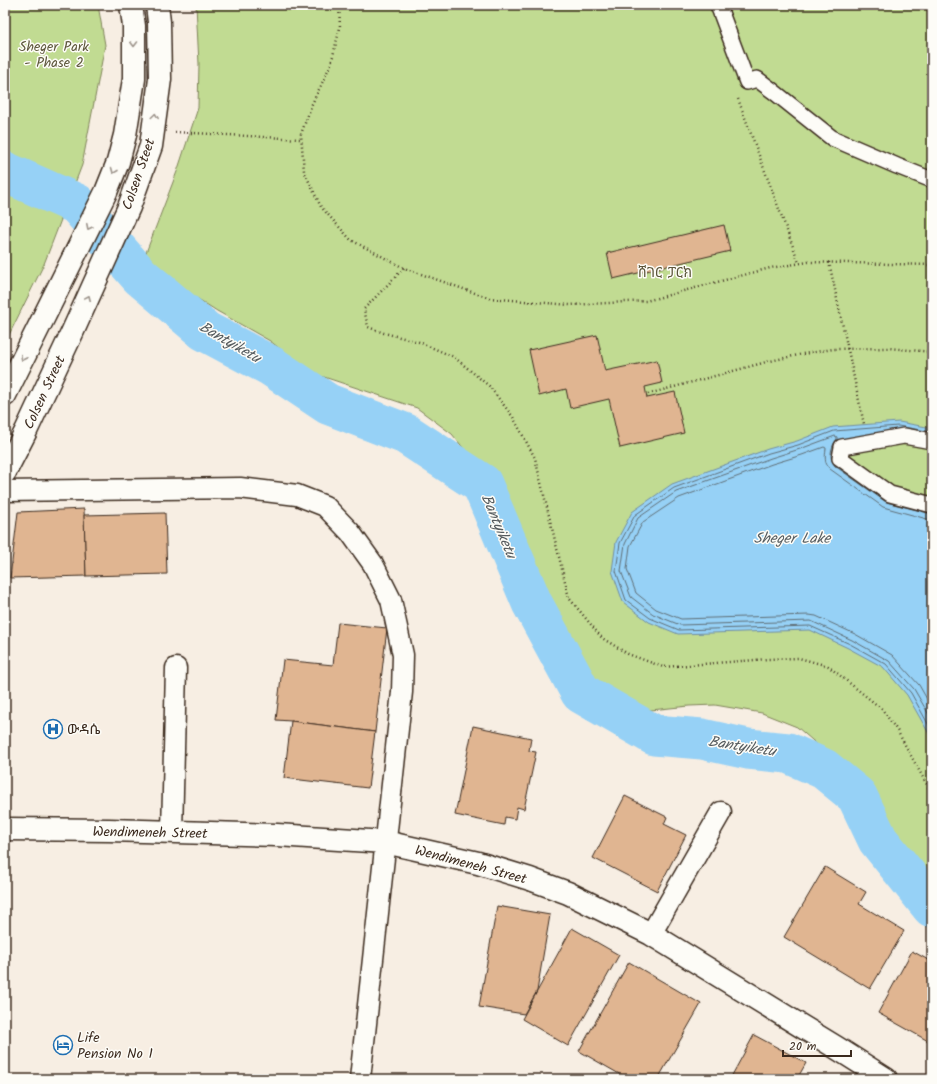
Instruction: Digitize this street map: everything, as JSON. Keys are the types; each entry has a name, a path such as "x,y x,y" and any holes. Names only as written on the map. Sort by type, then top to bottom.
{"street":[{"path":"5,395 106,192 118,162 125,135 134,79 134,26 131,5"},
{"name":"Colsen Steet","path":"72,334 129,207 151,146 160,79 159,22 157,5"},
{"path":"718,5 747,82 757,79 832,138 932,180"},
{"name":"Colsen Street","path":"5,472 72,334"},
{"path":"932,441 904,436 842,447 840,458 890,494 932,505"},
{"path":"5,491 240,488 297,495 325,506 350,532 373,564 391,600 403,655 402,692 360,1079"},
{"path":"172,832 176,668"},
{"path":"651,934 721,812"},
{"name":"Wendimeneh Street","path":"5,829 277,835 385,842 478,863 530,879 568,894 651,934 886,1079"}],"path":[{"path":"339,5 340,27 331,64 312,104 301,134 304,172 321,207 351,240 404,268 489,298 570,305 646,301 770,268 808,262 932,265"},
{"path":"736,94 799,263"},
{"path":"153,130 301,139"},
{"path":"830,262 864,424"},
{"path":"404,268 364,309 368,327 384,333 420,342 454,357 489,386 513,416 536,458 569,598 602,638 628,654 663,667 799,658 828,666 882,709 898,732 932,794"},
{"path":"648,394 770,361 833,349 888,348 932,352"}],"green space":[{"name":"Sheger Park - Phase 2","path":"5,5 98,5 105,45 82,165 44,264 5,343"},
{"name":"ሸገር ፓርክ","path":"196,5 932,5 932,879 928,876 850,773 797,727 762,713 715,705 651,710 618,701 584,680 553,644 515,528 473,460 452,434 417,408 312,373 270,341 217,311 142,263 178,169 198,108 199,64"}],"water":[{"name":"Sheger Lake","path":"899,422 932,428 932,441 842,447 840,458 890,494 932,505 932,739 907,695 883,667 810,630 678,634 649,622 623,602 612,571 616,542 632,512 672,484 833,427"}],"building":[{"path":"724,225 730,251 613,279 607,253"},
{"path":"597,335 605,371 657,360 662,383 645,387 647,398 675,392 684,433 620,448 609,399 570,408 566,389 539,396 529,350"},
{"path":"84,509 86,576 10,578 18,512"},
{"path":"165,513 167,574 86,576 84,515"},
{"path":"338,623 387,628 375,732 276,720 283,660 333,665"},
{"path":"291,721 375,732 368,788 284,778"},
{"path":"473,726 531,738 529,751 536,752 524,809 517,807 515,819 505,817 504,825 455,815"},
{"path":"625,796 667,817 664,824 686,835 657,891 593,858"},
{"path":"825,867 866,892 859,904 904,931 870,989 784,937"},
{"path":"497,906 550,915 537,991 524,1014 479,1007"},
{"path":"572,928 619,955 568,1046 522,1019"},
{"path":"912,951 932,962 932,1038 930,1042 878,1013"},
{"path":"629,962 701,1004 658,1079 628,1079 579,1051"},
{"path":"754,1035 806,1063 797,1079 730,1079"}],"waterway":[{"name":"Bantyiketu","path":"5,172 77,204 140,276 205,331 271,366 328,404 406,434 482,484 532,603 581,693 654,735 702,739 748,749 788,753 824,769 857,796 878,840 932,907"}],"place":[{"name":"ውዳሴ","path":"53,729"},
{"name":"Life Pension No 1","path":"63,1045"}]}
